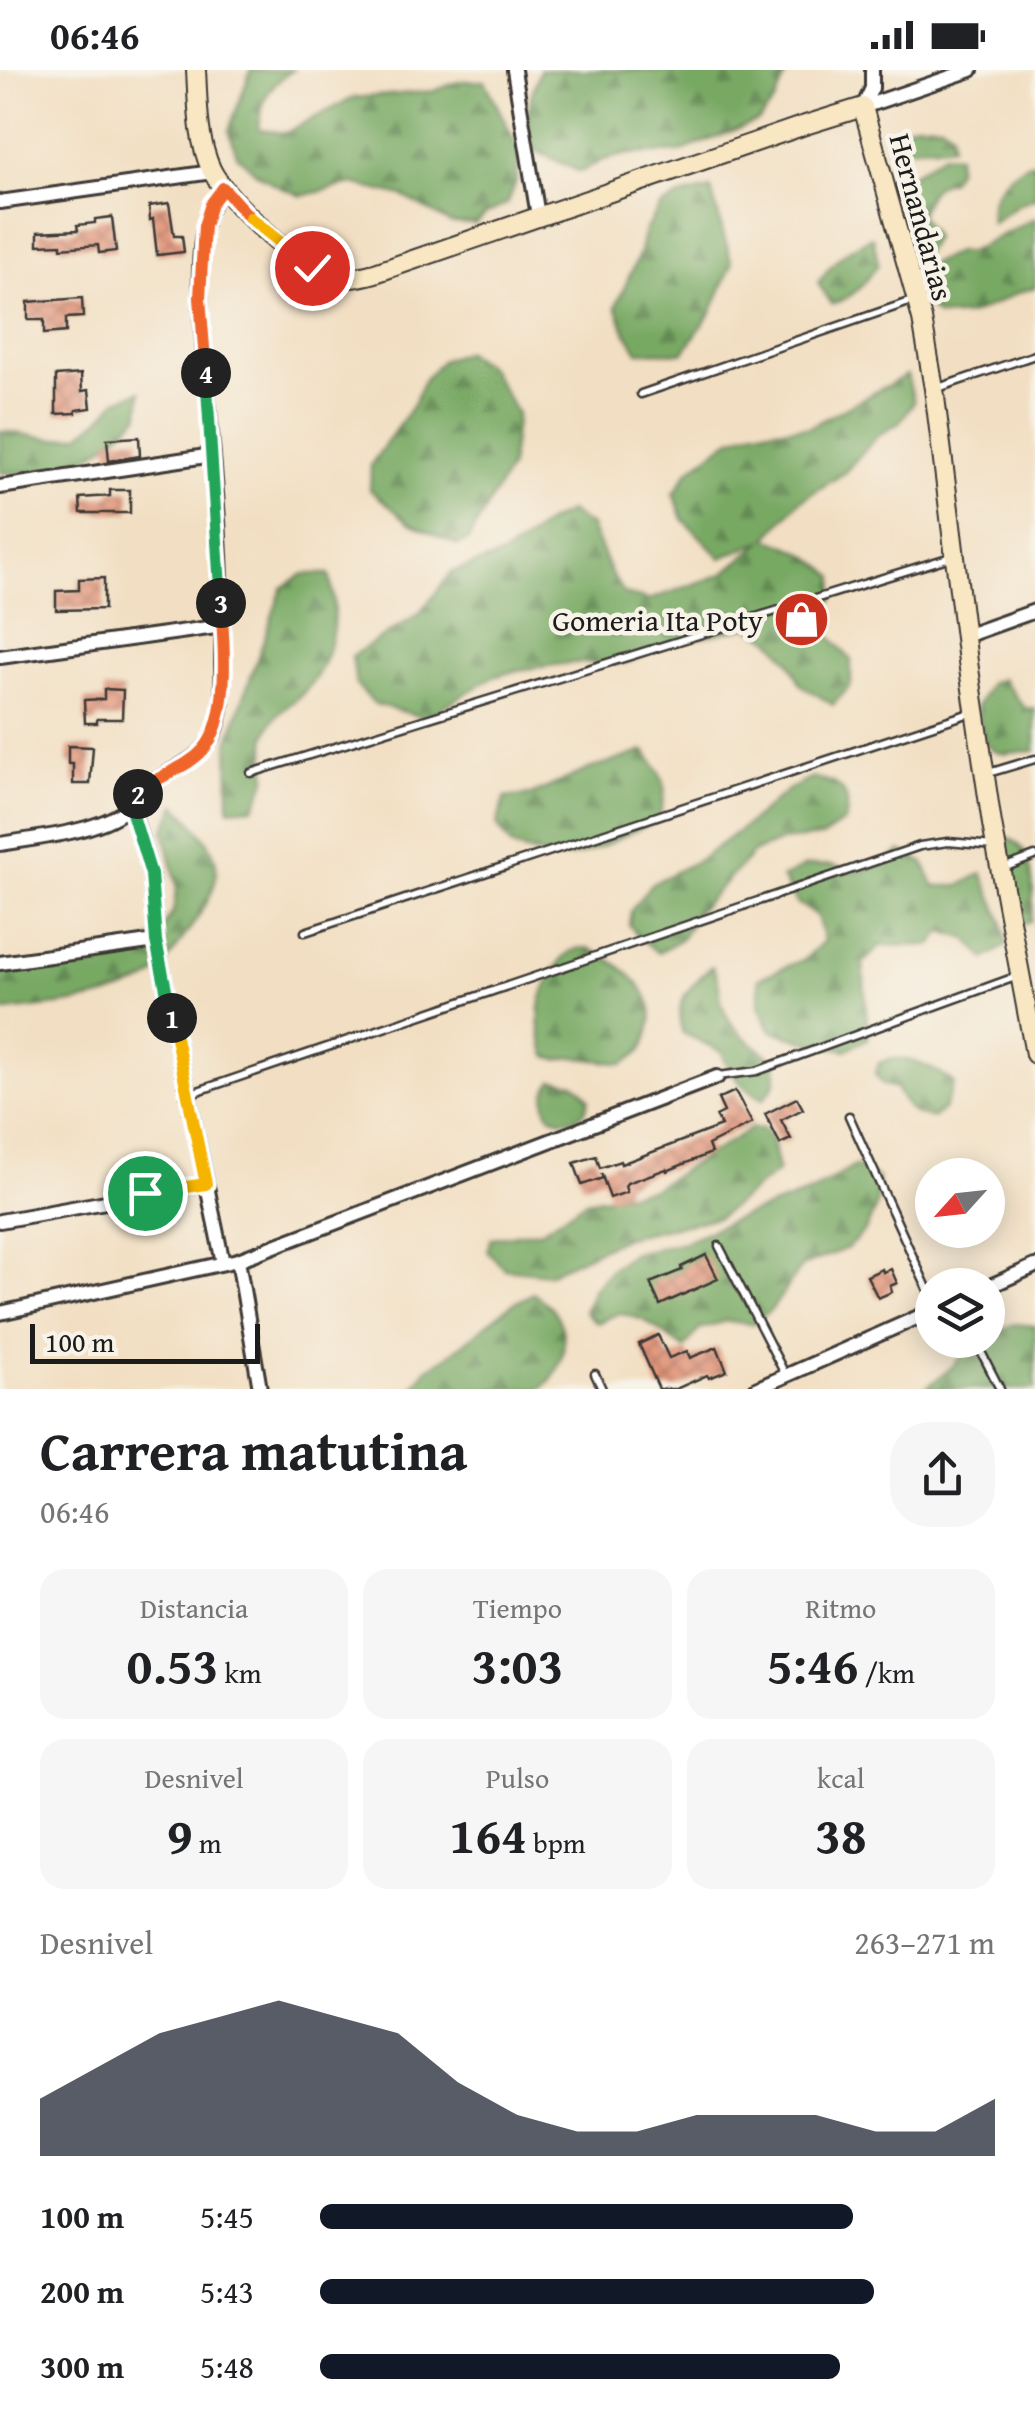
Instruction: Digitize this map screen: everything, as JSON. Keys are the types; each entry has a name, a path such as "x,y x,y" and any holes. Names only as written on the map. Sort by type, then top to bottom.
{"street":[{"name":"Hernandarias","path":"196,70 204,150 223,188 248,216 312,268 343,279 375,273 863,107 917,300 934,389 974,712 1000,868 1024,966 1035,1054"},
{"path":"514,70 538,216"},
{"path":"863,107 872,88 872,70"},
{"path":"863,107 971,70"},
{"path":"0,202 212,172"},
{"path":"0,844 85,828 130,806 140,790 203,750 222,712 223,626 200,298 204,226 211,204 223,188"},
{"path":"0,487 213,455"},
{"path":"965,636 1035,611"},
{"path":"0,657 223,626"},
{"path":"130,806 151,874 156,941 223,1263"},
{"path":"0,963 156,941"},
{"path":"0,1313 238,1260 717,1076"},
{"path":"0,1221 206,1184"},
{"path":"238,1260 260,1389"},
{"path":"1005,1279 1035,1266"},
{"path":"756,1389 915,1319"}],"lane":[{"path":"641,394 917,300"},
{"path":"934,389 1035,355"},
{"path":"251,773 955,556"},
{"path":"305,932 974,712"},
{"path":"984,775 1035,759"},
{"path":"188,1095 920,846 948,842 996,846"},
{"path":"1000,868 1035,856"},
{"path":"717,1076 757,1071 1024,966"},
{"path":"849,1116 918,1268"},
{"path":"720,1246 786,1376"},
{"path":"984,1358 1000,1389"},
{"path":"596,1374 602,1389"}],"green space":[{"path":"251,70 293,70 271,88 260,118 259,129 285,133 353,98 434,91 460,81 485,81 520,152 508,203 475,224 450,223 403,196 352,184 302,196 279,187 237,155 229,130"},
{"path":"540,70 786,70 775,101 759,121 679,152 628,154 603,160 580,172 532,149 528,109"},
{"path":"916,123 941,124 952,132 952,145 889,149 904,127"},
{"path":"943,154 957,155 957,168 951,180 933,188 920,215 934,237 922,259 900,182"},
{"path":"1035,163 1035,199 1017,205 992,223 994,195 1012,174"},
{"path":"711,189 732,264 712,311 683,353 638,352 616,306 639,255 645,230 661,206 684,195"},
{"path":"1035,218 1035,288 959,316 937,316 919,298 917,285 930,264 956,252 969,252"},
{"path":"873,237 878,264 853,293 832,304 818,283 842,255"},
{"path":"465,352 489,367 517,413 510,467 468,540 458,545 410,523 370,490 371,465 413,405 424,380 442,360"},
{"path":"907,375 914,402 899,423 877,436 844,473 800,501 767,538 803,553 835,577 833,600 816,620 851,660 851,685 833,705 801,685 789,661 771,640 748,627 671,643 625,663 570,663 493,677 425,718 375,704 356,685 352,656 419,614 452,572 500,556 546,523 569,512 591,526 624,594 649,600 723,574 763,541 721,558 683,519 674,494 688,471 729,440 755,430 809,427"},
{"path":"141,391 139,416 91,455 53,469 0,473 0,431 56,439 80,435 117,400"},
{"path":"303,574 329,574 334,607 326,656 311,685 271,725 265,742 265,782 254,807 229,809 228,742 282,588"},
{"path":"1002,679 1025,708 1035,709 1035,751 1001,753 984,739 977,706 990,683"},
{"path":"645,751 664,784 658,821 597,849 567,857 550,857 515,847 497,824 505,798 531,795 589,769"},
{"path":"812,778 842,790 847,803 845,821 822,837 781,841 754,852 696,913 682,938 658,953 637,935 629,925 631,911 650,885 702,858 788,790"},
{"path":"176,805 213,854 215,883 209,899 165,965 148,980 113,994 0,1012 0,967 83,968 112,959 159,934 173,912 177,886 164,831"},
{"path":"1006,838 1023,850 1031,871 1031,921 1019,925 1002,852"},
{"path":"901,851 924,863 934,886 959,886 982,873 1002,920 1007,945 985,959 967,939 942,931 932,945 880,946 863,963 868,1038 846,1050 771,1031 759,1006 759,978 805,959 824,941 817,916 796,902 782,878 806,866 831,865 856,872 880,865"},
{"path":"588,948 623,969 649,1001 646,1043 623,1064 572,1057 559,1060 547,1056 545,1050 539,1013 547,985 567,955"},
{"path":"712,966 731,1022 775,1061 775,1082 763,1099 738,1080 722,1052 683,1033 681,1003"},
{"path":"892,1058 925,1066 954,1083 944,1109 932,1118 918,1114 906,1105 896,1088 883,1085 875,1074 879,1063"},
{"path":"553,1080 570,1082 582,1089 589,1099 585,1112 568,1120 550,1116 545,1097"},
{"path":"752,1128 764,1129 772,1140 778,1171 719,1217 626,1237 548,1274 505,1269 487,1251 491,1238 542,1230 586,1201 652,1189"},
{"path":"855,1166 878,1178 877,1205 866,1229 848,1248 802,1266 772,1309 752,1324 726,1321 700,1329 684,1348 644,1320 619,1313 597,1323 584,1311 594,1288 613,1267 634,1253 684,1242 811,1192"},
{"path":"533,1293 558,1318 564,1340 560,1363 549,1382 540,1389 412,1389 427,1369 511,1305"},
{"path":"1035,1326 1035,1389 925,1389 960,1358 1005,1358 1005,1327"}],"building":[{"path":"169,203 174,236 182,236 184,252 157,255 149,206"},
{"path":"112,217 116,251 99,253 98,245 38,245 38,232 78,230 77,225"},
{"path":"82,298 83,317 66,318 66,332 44,334 44,320 28,320 28,302"},
{"path":"81,374 82,391 89,390 91,408 56,414 56,376"},
{"path":"139,437 140,456 109,461 107,439"},
{"path":"110,490 130,490 130,513 81,513 80,498 110,496"},
{"path":"104,578 104,609 56,610 56,591 79,590 79,579"},
{"path":"104,689 123,690 122,719 85,723 84,700 104,699"},
{"path":"68,746 93,747 90,784 73,784"},
{"path":"735,1091 752,1123 708,1145 711,1153 627,1183 627,1192 610,1198 603,1178 582,1185 574,1163 596,1156 600,1168 620,1161 621,1164 721,1126 716,1116 724,1112 718,1099"},
{"path":"797,1098 803,1109 781,1120 791,1139 780,1144 765,1114"},
{"path":"706,1255 718,1279 660,1305 650,1283"},
{"path":"891,1269 897,1283 890,1286 892,1292 878,1298 867,1276"},
{"path":"658,1335 669,1358 687,1351 690,1358 717,1347 727,1371 676,1389 659,1389 639,1344"}],"place":[{"name":"Gomeria Ita Poty","path":"802,620"}],"route":[{"path":"145,1193 206,1184 156,941 151,874 130,806 140,790 203,750 222,712 223,626 200,298 204,226 211,204 223,188 248,216 312,268"}]}
